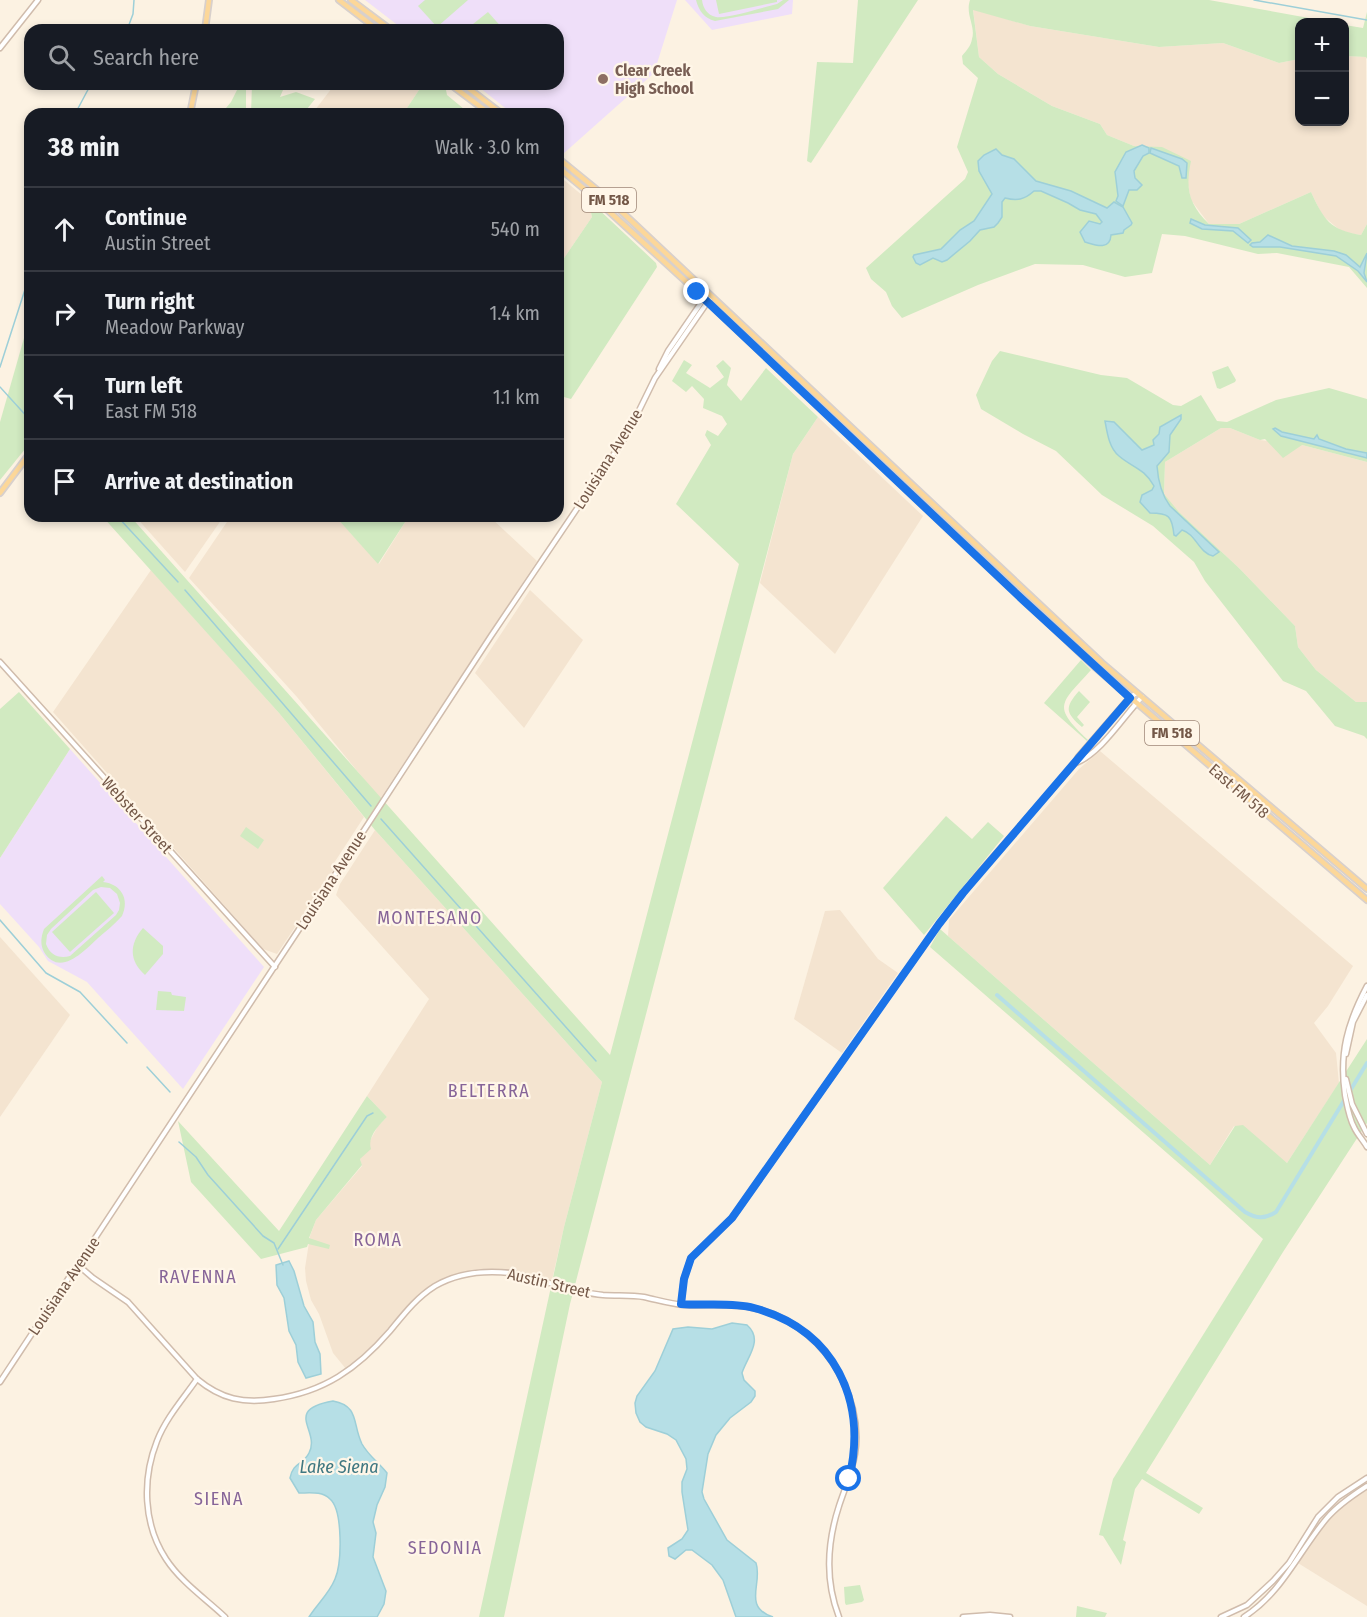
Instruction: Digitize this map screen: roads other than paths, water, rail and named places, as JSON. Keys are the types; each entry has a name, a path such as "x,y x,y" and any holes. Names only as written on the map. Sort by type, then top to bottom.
{"main road":[{"path":"206,24 209,0"},
{"path":"339,0 370,24"},
{"path":"351,0 383,24"},
{"path":"191,108 195,90"},
{"path":"458,90 482,108"},
{"path":"471,90 494,108"},
{"path":"471,100 475,93"},
{"name":"East FM 518","path":"564,163 607,198 1102,663 1367,889"},
{"name":"East FM 518","path":"564,172 602,204 1130,698 1367,900"},
{"path":"602,204 607,198"},
{"path":"651,250 657,245"},
{"path":"756,349 761,344"},
{"path":"0,493 24,461"},
{"path":"1237,789 1242,783"}],"street":[{"path":"0,48 38,0"},
{"name":"Louisiana Avenue","path":"0,1382 497,627 628,433 657,376 709,295"},
{"name":"Webster Street","path":"0,662 275,967"},
{"path":"681,1304 684,1279 695,1253 732,1218 957,901 1078,757 1137,693"},
{"path":"1075,763 1082,761 1098,747 1142,697"},
{"path":"1367,987 1346,1035 1343,1066 1347,1104 1353,1126 1367,1147"},
{"path":"1367,995 1349,1036 1346,1053 1346,1080 1351,1100 1367,1134"},
{"name":"Austin Street","path":"78,1265 93,1278 124,1298 197,1379 220,1395 244,1402 286,1398 331,1383 358,1363 390,1331 409,1306 425,1293 444,1282 468,1273 496,1271 511,1273 600,1295 642,1297 681,1304 751,1307 781,1318 813,1339 822,1348 839,1373 850,1397 854,1413 856,1439 851,1471 832,1532 829,1555 829,1578 833,1602 839,1617"},
{"path":"197,1379 174,1410 158,1439 149,1463 147,1506 153,1531 166,1559 225,1617"},
{"path":"1221,1617 1246,1605 1273,1581 1289,1563 1318,1516 1338,1497 1367,1478"},
{"path":"1244,1617 1268,1599 1279,1586 1329,1515 1367,1485"},
{"path":"963,1617 990,1615 1010,1617"}],"water":[{"path":"1142,145 1149,148 1149,153 1143,156 1134,171 1135,178 1142,185 1137,190 1129,190 1123,206 1116,201 1118,196 1115,172 1126,152"},
{"path":"1151,148 1187,163 1186,178 1182,178 1179,166 1150,153"},
{"path":"996,149 1002,155 1014,159 1036,181 1071,191 1107,208 1114,202 1123,207 1131,225 1123,233 1111,235 1105,245 1085,242 1080,232 1089,221 1100,224 1102,222 1096,214 1080,210 1041,191 1034,191 1020,199 1005,198 1002,202 1002,217 998,223 994,227 980,230 947,260 942,262 933,258 920,265 916,263 914,255 941,249 960,230 974,221 992,194 979,171 978,161"},
{"path":"1191,219 1205,225 1238,228 1251,240 1248,243 1233,231 1202,229 1190,223"},
{"path":"1268,235 1292,246 1334,251 1346,255 1360,267 1367,253 1364,273 1367,282 1358,271 1336,256 1280,247 1250,245 1260,242"},
{"path":"1181,415 1181,419 1170,435 1169,452 1157,466 1159,482 1170,506 1219,552 1213,556 1204,551 1187,532 1182,530 1176,536 1174,535 1171,520 1168,517 1150,513 1140,502 1142,495 1152,490 1154,486 1142,472 1116,453 1109,440 1105,421 1114,422 1142,450 1154,445 1153,440 1159,434 1160,427"},
{"path":"1273,429 1282,432 1314,439 1317,435 1319,439 1346,449 1367,453 1367,458 1281,436"},
{"path":"289,1261 304,1306 313,1322 315,1342 320,1354 321,1374 306,1378 298,1362 296,1345 289,1331 284,1298 277,1285 276,1265"},
{"path":"732,1323 747,1325 754,1337 753,1349 742,1373 744,1380 755,1391 755,1396 751,1402 730,1418 716,1435 708,1454 702,1492 727,1540 756,1563 756,1601 764,1613 773,1617 736,1617 723,1580 712,1565 692,1550 686,1550 675,1559 669,1556 668,1548 682,1539 688,1530 682,1492 682,1482 687,1469 686,1459 676,1440 667,1434 646,1427 640,1422 636,1413 637,1396 655,1371 673,1329 688,1327 712,1329"},
{"name":"Lake Siena","path":"333,1401 348,1407 354,1417 362,1444 387,1473 385,1487 373,1522 376,1533 373,1557 386,1591 384,1604 377,1617 309,1617 335,1579 340,1550 339,1525 334,1505 327,1496 299,1493 290,1478 293,1469 309,1453 311,1437 306,1416 309,1410"}],"waterway":[{"path":"129,24 134,0"},
{"path":"1254,0 1367,20"},
{"path":"78,108 88,90"},
{"path":"0,367 24,293"},
{"path":"0,387 24,413"},
{"path":"123,522 178,582"},
{"path":"185,590 371,806"},
{"path":"381,819 596,1061"},
{"path":"0,920 46,973 80,992 127,1043"},
{"path":"997,995 1245,1212 1257,1217 1265,1217 1276,1212 1367,1063"},
{"path":"147,1067 170,1092"},
{"path":"278,1249 367,1116 373,1113"},
{"path":"179,1142 196,1157 208,1175 263,1236 274,1243 283,1265"}],"place":[{"name":"Clear Creek High School","path":"603,79"}],"district":[{"name":"MONTESANO","path":"430,918"},
{"name":"BELTERRA","path":"489,1091"},
{"name":"ROMA","path":"378,1240"},
{"name":"RAVENNA","path":"198,1277"},
{"name":"SIENA","path":"219,1499"},
{"name":"SEDONIA","path":"445,1548"}]}
